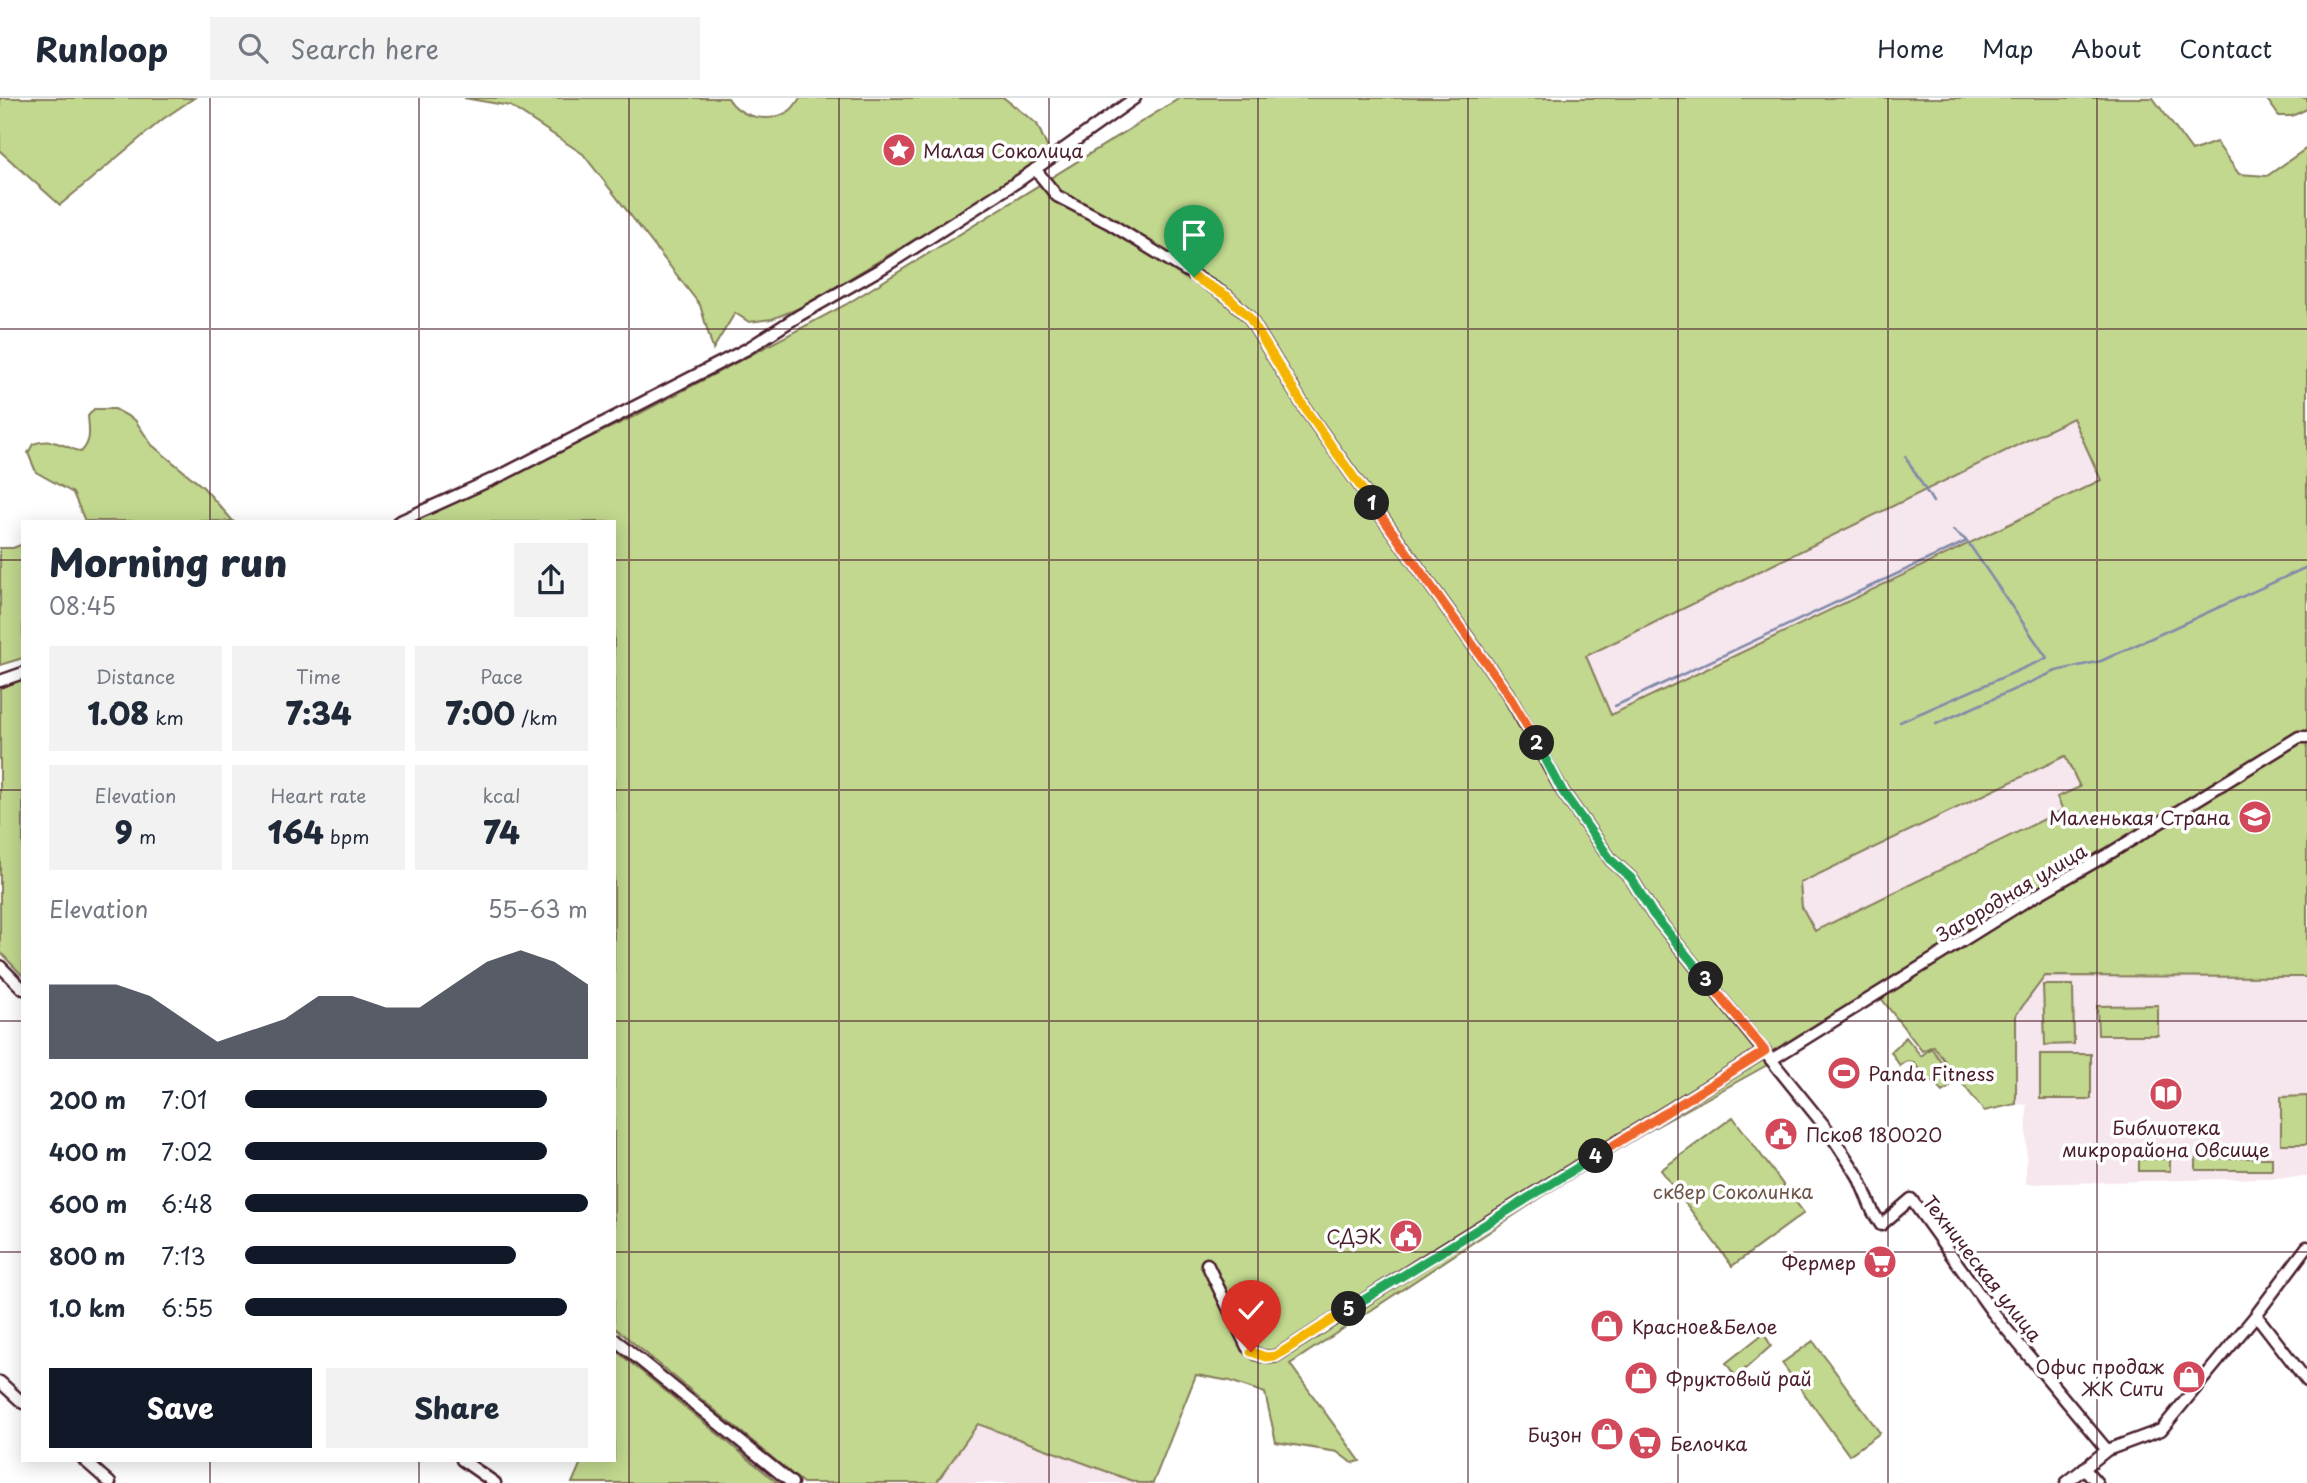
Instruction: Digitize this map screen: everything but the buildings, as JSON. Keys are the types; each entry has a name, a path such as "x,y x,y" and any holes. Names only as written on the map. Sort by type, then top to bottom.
{"street":[{"path":"402,520 504,474 747,349 884,267 1035,169 1135,98"},
{"path":"1035,169 1057,196 1109,223 1227,296 1249,317 1306,410 1508,694 1563,792 1611,860 1631,878 1653,914 1768,1056"},
{"path":"0,681 21,674"},
{"name":"Загородная улица","path":"1207,1264 1247,1347 1251,1352 1266,1357 1276,1356 1444,1249 2112,852 2299,737 2307,737"},
{"path":"0,966 21,987"},
{"name":"Техническая улица","path":"1768,1056 1849,1160 1881,1225 1911,1199 1993,1313 2107,1450"},
{"path":"2066,1483 2107,1450 2161,1430 2256,1315 2307,1247"},
{"path":"2256,1315 2307,1381"},
{"path":"616,1341 793,1483"},
{"path":"0,1382 21,1402"},
{"path":"86,1462 110,1483"},
{"path":"465,1462 495,1483"},
{"path":"2084,1468 2097,1483"}],"shaded area":[{"path":"2073,417 2102,479 1611,715 1586,656"},
{"path":"2065,756 2081,787 2057,797 2063,810 1815,931 1802,907 1800,883"},
{"path":"2045,976 2307,977 2307,1177 2026,1184 2027,1105 2016,1104 2016,1014"},
{"path":"978,1424 1138,1483 936,1483"}],"green space":[{"path":"0,98 194,98 163,119 60,205 0,151"},
{"path":"464,98 728,98 733,105 747,114 764,118 789,111 800,98 1004,98 1037,124 1050,153 967,208 802,307 772,319 749,322 735,313 713,349 700,305 583,154 510,106"},
{"path":"1180,98 2153,98 2192,151 2216,142 2239,174 2267,176 2307,148 2307,977 2045,976 2016,1015 2016,1104 1984,1111 1933,1046 1922,1051 1880,997 1778,1059 1605,1155 1290,1364 1360,1461 1352,1463 1337,1452 1276,1442 1265,1393 1230,1381 1196,1375 1153,1483 1138,1483 978,1424 936,1483 803,1483 616,1329 616,520 413,520 633,417 845,305","holes":["2073,418 2101,480 1611,715 1586,656","2065,756 2080,787 2057,797 2063,810 1815,931 1802,907 1800,883"]},
{"path":"2266,98 2307,98 2307,109 2292,116 2279,116"},
{"path":"94,409 115,409 135,420 152,445 203,487 232,520 85,520 73,493 36,472 28,453 33,444 46,441 81,452 88,439 88,416"},
{"path":"21,545 21,659 0,665 0,548"},
{"path":"21,680 21,974 0,952 0,688"},
{"path":"2043,985 2073,985 2074,1044 2045,1045"},
{"path":"2158,1005 2158,1035 2098,1035 2097,1006"},
{"path":"1906,1037 1921,1056 1931,1048 1957,1082 1942,1092 1932,1081 1925,1084 1916,1073 1920,1070 1913,1062 1907,1061 1900,1066 1891,1052"},
{"path":"2040,1054 2091,1054 2091,1099 2040,1099"},
{"path":"2307,1096 2307,1144 2281,1144 2281,1097"},
{"name":"сквер Соколинка","path":"1733,1117 1804,1213 1732,1266 1661,1170"},
{"path":"2196,1158 2272,1158 2272,1170 2196,1170"},
{"path":"2139,1159 2170,1159 2170,1171 2139,1171"},
{"path":"1764,1333 1771,1346 1736,1377 1726,1363"},
{"path":"1813,1341 1880,1433 1849,1455 1782,1363"},
{"path":"616,1351 778,1483 572,1483 581,1462 616,1462"}],"waterway":[{"path":"1905,456 1933,502"},
{"path":"1900,722 2047,658 1967,541 1953,530"},
{"path":"1615,706 1967,541"},
{"path":"1936,724 2056,671 2101,661 2307,567"}],"place":[{"name":"Малая Соколица","path":"899,150"},
{"name":"Маленькая Страна","path":"2255,817"},
{"name":"Panda Fitness","path":"1844,1073"},
{"name":"Библиотека микрорайона Овсище","path":"2166,1094"},
{"name":"Псков 180020","path":"1781,1134"},
{"name":"СДЭК","path":"1406,1236"},
{"name":"Фермер","path":"1880,1262"},
{"name":"Красное&Белое","path":"1607,1326"},
{"name":"Офис продаж ЖК Сити","path":"2189,1377"},
{"name":"Фруктовый рай","path":"1641,1378"},
{"name":"Бизон","path":"1607,1434"},
{"name":"Белочка","path":"1645,1443"}],"route":[{"path":"1194,277 1227,296 1249,317 1306,410 1522,715 1563,792 1611,860 1631,878 1653,914 1765,1051 1276,1356 1266,1357 1251,1352"}]}
